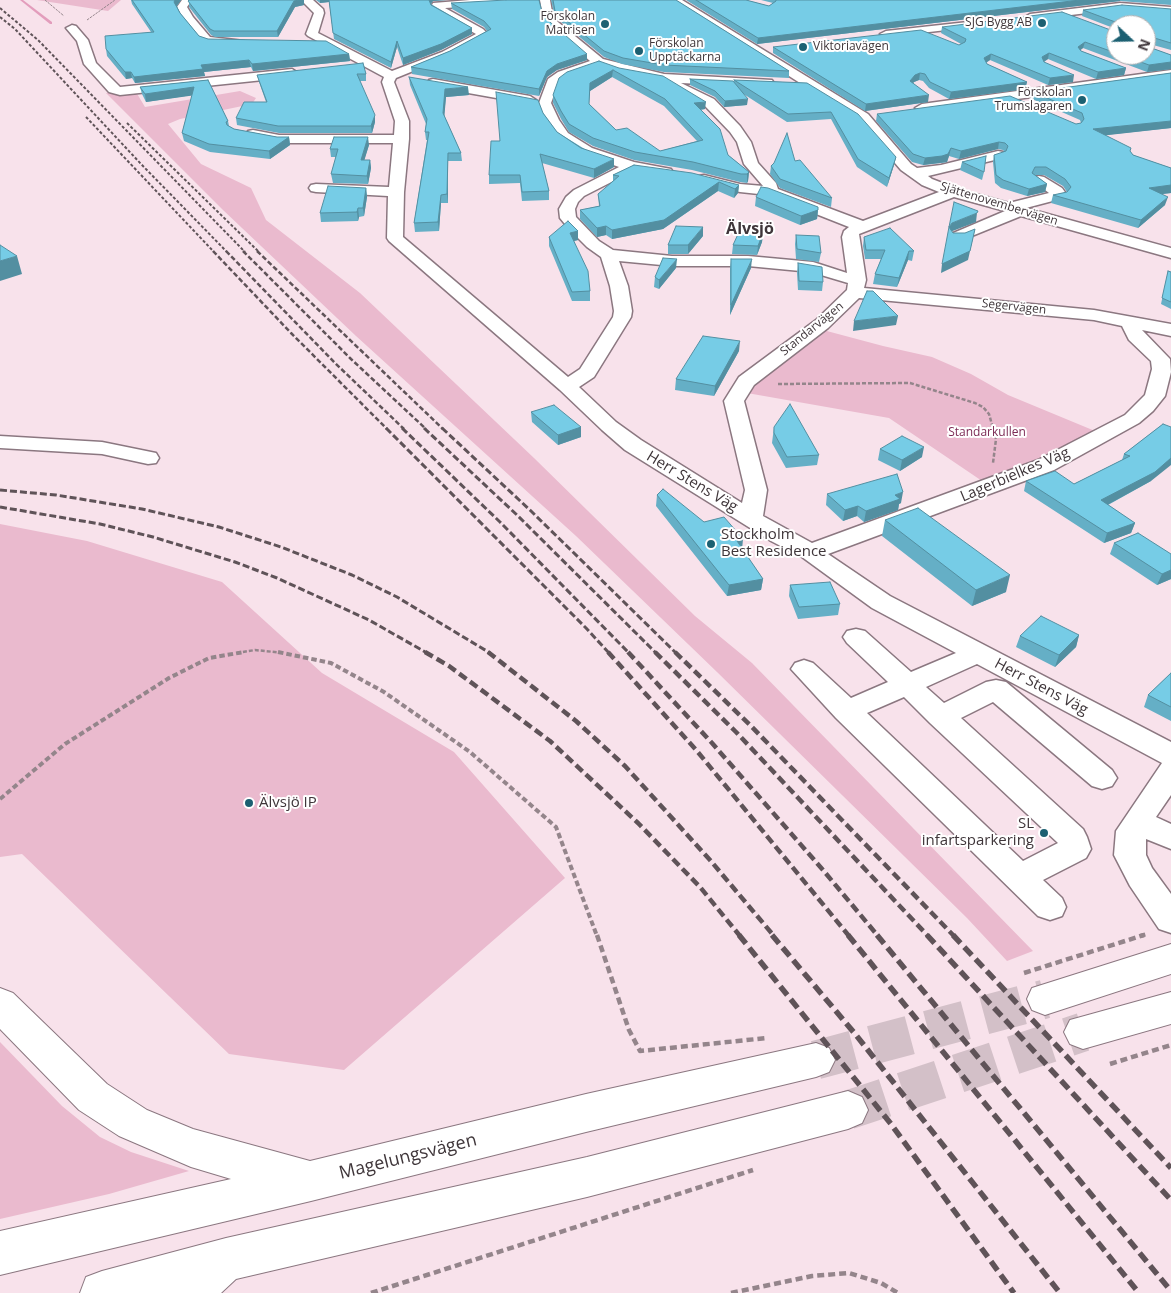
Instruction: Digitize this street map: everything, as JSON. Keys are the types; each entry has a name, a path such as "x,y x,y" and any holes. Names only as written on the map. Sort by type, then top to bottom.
{"main road":[{"path":"1034,986 1165,937"},
{"path":"0,1004 93,1097 133,1123 191,1148 311,1181"},
{"path":"1083,1032 1171,1008"},
{"name":"Magelungsvägen","path":"0,1253 311,1181 586,1113 816,1060"},
{"path":"102,1293 226,1260 588,1177 848,1110"},
{"path":"188,1293 226,1260"}],"street":[{"path":"187,0 182,7 188,18 206,39 214,42 250,43"},
{"path":"306,0 318,9 319,13 312,34 390,76 545,103"},
{"path":"390,76 446,54 483,35 436,7 437,5 525,0"},
{"path":"545,0 548,19 598,62 664,78 809,84"},
{"name":"Sjättenovembervägen","path":"675,0 863,117 906,167 927,182 953,192 1171,253"},
{"path":"1036,4 1080,21"},
{"path":"1018,19 1120,6 1171,10"},
{"path":"875,36 990,22"},
{"path":"68,23 82,40 90,64 113,90 120,91 308,72"},
{"path":"962,25 987,34"},
{"path":"921,30 943,40"},
{"path":"301,44 328,43"},
{"path":"756,50 774,48"},
{"path":"598,62 562,75 552,82 545,103 552,120 563,136 587,151 631,166 740,188 770,191 860,226"},
{"path":"344,67 370,64"},
{"path":"1121,68 1144,77"},
{"path":"1070,74 1093,84"},
{"path":"910,110 1044,90 1171,74"},
{"name":"Herr Stens Väg","path":"390,76 388,82 402,121 402,139 396,192 395,238 566,386 608,426 632,445 779,536 810,552 881,602 1171,755"},
{"path":"664,78 709,102 735,129 744,142 751,164 771,186 770,191"},
{"path":"1026,82 1044,90"},
{"path":"924,93 946,105"},
{"path":"1009,96 1031,106"},
{"path":"863,117 882,114"},
{"path":"236,130 279,139 402,139"},
{"path":"915,173 998,155"},
{"path":"566,386 587,373 622,317 623,311 619,286 610,255 593,244 575,226 568,218 567,209 571,200 579,193 631,166"},
{"path":"957,237 1012,209 1059,195 1057,191 1039,180"},
{"path":"316,188 396,192"},
{"path":"856,286 850,238 852,231 860,226 953,192"},
{"name":"Segervägen","path":"610,255 672,261 748,261 813,267 842,277 856,286 1094,315 1171,330"},
{"name":"Standarvägen","path":"751,517 756,490 734,401 745,382 822,324 856,286"},
{"name":"Lagerbielkes Väg","path":"810,552 950,502 1046,465 1132,419 1155,396 1162,369 1160,359 1136,336 1129,322"},
{"path":"0,442 102,448 148,458"},
{"path":"856,637 1072,837 1074,849 1019,877"},
{"path":"846,711 977,654"},
{"path":"804,669 1050,907"},
{"path":"940,716 996,689 1102,778"},
{"path":"1165,937 1130,855 1131,831 1171,770"},
{"path":"1138,822 1171,837"}],"path":[{"path":"45,0 62,13 68,23"},
{"path":"84,22 115,0"},
{"path":"745,382 792,385 910,383 975,403 983,407 989,414 992,424 996,439 990,478 998,483"},
{"path":"0,799 65,744 169,678 209,658 256,650 274,651 331,663 384,692 470,752 556,827 609,968 629,1030 640,1051 772,1038"},
{"path":"1034,986 1165,937"},
{"path":"1110,1064 1171,1045"},
{"path":"371,1293 755,1169"},
{"path":"731,1293 812,1276 849,1273 881,1283 898,1293"}],"green space":[{"path":"37,0 121,0 108,11"},
{"path":"240,91 256,98 252,104 180,119 168,124 201,164 251,188 266,220 360,293 534,458 695,616 752,663 1033,951 1007,961 967,918 576,536 356,336 223,210 106,93 136,92 145,107"},
{"name":"Standarkullen","path":"823,330 932,357 971,374 1008,395 1095,431 985,483 889,418 747,393 754,379"},
{"name":"Älvsjö IP","path":"0,524 87,541 222,582 322,673 454,752 565,878 344,1070 229,1054 22,854 0,857"},
{"path":"0,1042 62,1106 100,1137 131,1152 189,1171 109,1194 0,1219"}],"building":[{"path":"132,0 175,0 174,2 180,13 199,36 208,39 326,41 349,54 252,64 249,60 201,65 203,69 134,77 131,72 125,72 106,49 105,36 154,32"},
{"path":"189,0 299,0 294,1 277,31 214,31 210,29"},
{"path":"329,0 429,0 431,5 472,28 441,44 403,58 397,41 391,62 333,33"},
{"path":"539,0 543,16 587,54 557,64 547,71 539,89 411,67 450,51 491,29 484,21 451,3"},
{"path":"553,0 676,0 789,71 664,65 623,58 604,51 555,11"},
{"path":"696,0 746,0 769,6 776,0 1080,0 758,38"},
{"path":"1122,5 1171,9 1171,43 1156,38 1156,15 1106,15 1106,19 1083,10"},
{"path":"1062,12 1106,28 1106,49 1085,42 1078,47 1081,51 1106,60 1106,65 1118,65 1126,68 1098,72 1049,53 1042,57 1044,62 1074,75 1050,78 991,54 984,58 987,64 1027,82 951,92 930,82 925,74 920,73 915,75 910,81 929,95 866,104 773,47 921,30 959,45 965,42 966,39 942,27"},
{"path":"1156,50 1171,55 1171,62 1156,64"},
{"path":"599,61 619,68 663,76 706,102 694,103 720,129 728,155 749,172 741,174 693,162 635,152 593,138 569,124 553,95 559,78 567,72","holes":["613,70 665,99 703,140 660,151 627,128 616,130 589,104 590,83"]},
{"path":"363,63 366,74 357,74 375,115 371,126 278,126 236,118 244,102 267,102 257,75"},
{"path":"1171,73 1171,121 1093,129 1131,148 1130,151 1133,155 1171,168 1171,185 1149,188 1168,197 1141,220 1053,195 1067,192 1071,187 1065,179 1046,167 1035,167 1032,173 1047,184 1029,189 1003,180 996,175 994,155 1006,151 1008,146 1005,143 999,142 961,151 951,148 948,154 942,156 925,158 913,154 877,114 1010,96 1076,124 1081,123 1084,119 1082,113 1033,92"},
{"path":"409,77 468,87 445,89 443,113 461,153 448,153 447,194 441,195 438,222 414,223 429,132 425,132 427,119"},
{"path":"690,79 733,81 748,99 725,101 715,91"},
{"path":"208,80 228,121 226,122 227,125 234,129 277,137 289,137 269,151 209,144 182,133 194,87 145,94 140,87"},
{"path":"734,80 807,83 858,114 896,157 889,178 858,159 831,112 788,114"},
{"path":"496,92 538,100 543,113 557,132 581,148 614,159 594,169 540,154 549,191 522,192 520,175 489,175 491,141 500,141"},
{"path":"787,133 795,161 800,160 832,198 780,179 771,166"},
{"path":"334,137 368,137 361,160 370,160 367,176 331,174 338,149 330,149"},
{"path":"986,156 984,172 962,162"},
{"path":"634,165 692,173 739,185 735,189 719,182 664,220 612,230 606,226 597,228 580,210 600,206 598,194 619,176 613,175"},
{"path":"328,186 366,188 363,208 358,208 357,212 320,213"},
{"path":"761,187 818,207 818,210 801,216 756,197"},
{"path":"954,202 978,211 952,223 949,227"},
{"path":"568,221 578,231 570,233 588,271 590,291 572,292 549,237"},
{"path":"676,226 703,227 688,245 668,245"},
{"path":"949,227 953,233 965,233 975,229 970,251 942,264"},
{"path":"890,228 914,251 909,251 899,278 875,274 885,250 866,250 864,237"},
{"path":"739,232 763,233 758,246 733,245"},
{"path":"796,235 819,236 821,253 797,249"},
{"path":"0,245 17,256 0,261"},
{"path":"663,258 677,259 659,280 655,277"},
{"path":"731,259 752,259 731,305"},
{"path":"798,263 822,267 823,282 799,281"},
{"path":"1168,271 1171,272 1171,302 1162,298"},
{"path":"867,291 873,291 898,316 854,321"},
{"path":"703,336 740,341 715,386 676,379"},
{"path":"790,404 819,455 787,457 774,433 774,427"},
{"path":"554,405 581,427 558,435 531,412"},
{"path":"1163,424 1171,427 1171,458 1155,472 1101,500 1135,523 1107,533 1026,481 1055,471 1074,484 1130,456 1124,454"},
{"path":"902,436 924,447 902,460 880,449"},
{"path":"897,474 903,492 895,495 900,499 866,511 858,506 845,510 827,494"},
{"path":"663,489 704,522 724,517 743,539 737,541 763,579 729,585 657,495"},
{"path":"918,508 1010,575 976,590 885,520"},
{"path":"1138,533 1171,554 1171,570 1162,574 1114,543"},
{"path":"830,582 840,604 799,607 790,585"},
{"path":"1041,616 1079,635 1059,655 1020,636"},
{"path":"1171,673 1171,707 1148,695"}],"waterway":[{"path":"21,0 51,23"}],"tunnel":[{"path":"816,1060 1045,999"},
{"path":"848,1110 1083,1032"}],"railway":[{"path":"0,8 38,40 245,252"},
{"path":"0,17 15,29 141,164 227,252"},
{"path":"86,117 214,252"},
{"path":"127,123 259,252"},
{"path":"213,251 291,333 609,653"},
{"path":"226,251 335,363 404,429"},
{"path":"243,251 351,359 426,429"},
{"path":"257,251 443,429"},
{"path":"402,428 500,522 629,653"},
{"path":"424,428 517,515 656,653"},
{"path":"442,428 531,511 676,653"},
{"path":"0,490 56,495 142,509 219,527 281,547 352,575 397,597 490,653"},
{"path":"0,507 100,524 153,537 235,562 277,578 369,620 427,653"},
{"path":"425,652 449,666 550,741 638,823 700,887 740,936"},
{"path":"488,652 576,721 625,766 710,860 774,936"},
{"path":"608,652 697,751 849,936"},
{"path":"628,652 712,743 878,936"},
{"path":"655,652 736,732 928,936"},
{"path":"675,652 752,727 954,936"},
{"path":"739,935 891,1124 1014,1293"},
{"path":"772,935 856,1035 1060,1293"},
{"path":"848,935 1139,1293"},
{"path":"877,935 1171,1291"},
{"path":"927,935 1171,1200"},
{"path":"953,935 1171,1168"}],"place":[{"name":"SJG Bygg AB","path":"1042,23"},
{"name":"Förskolan Matrisen","path":"605,24"},
{"name":"Viktoriavägen","path":"803,47"},
{"name":"Förskolan Upptäckarna","path":"639,51"},
{"name":"Förskolan Trumslagaren","path":"1082,100"},
{"name":"Stockholm Best Residence","path":"711,544"},
{"name":"Älvsjö IP","path":"249,803"},
{"name":"SL infartsparkering","path":"1044,833"}],"district":[{"name":"Älvsjö","path":"750,229"}]}
